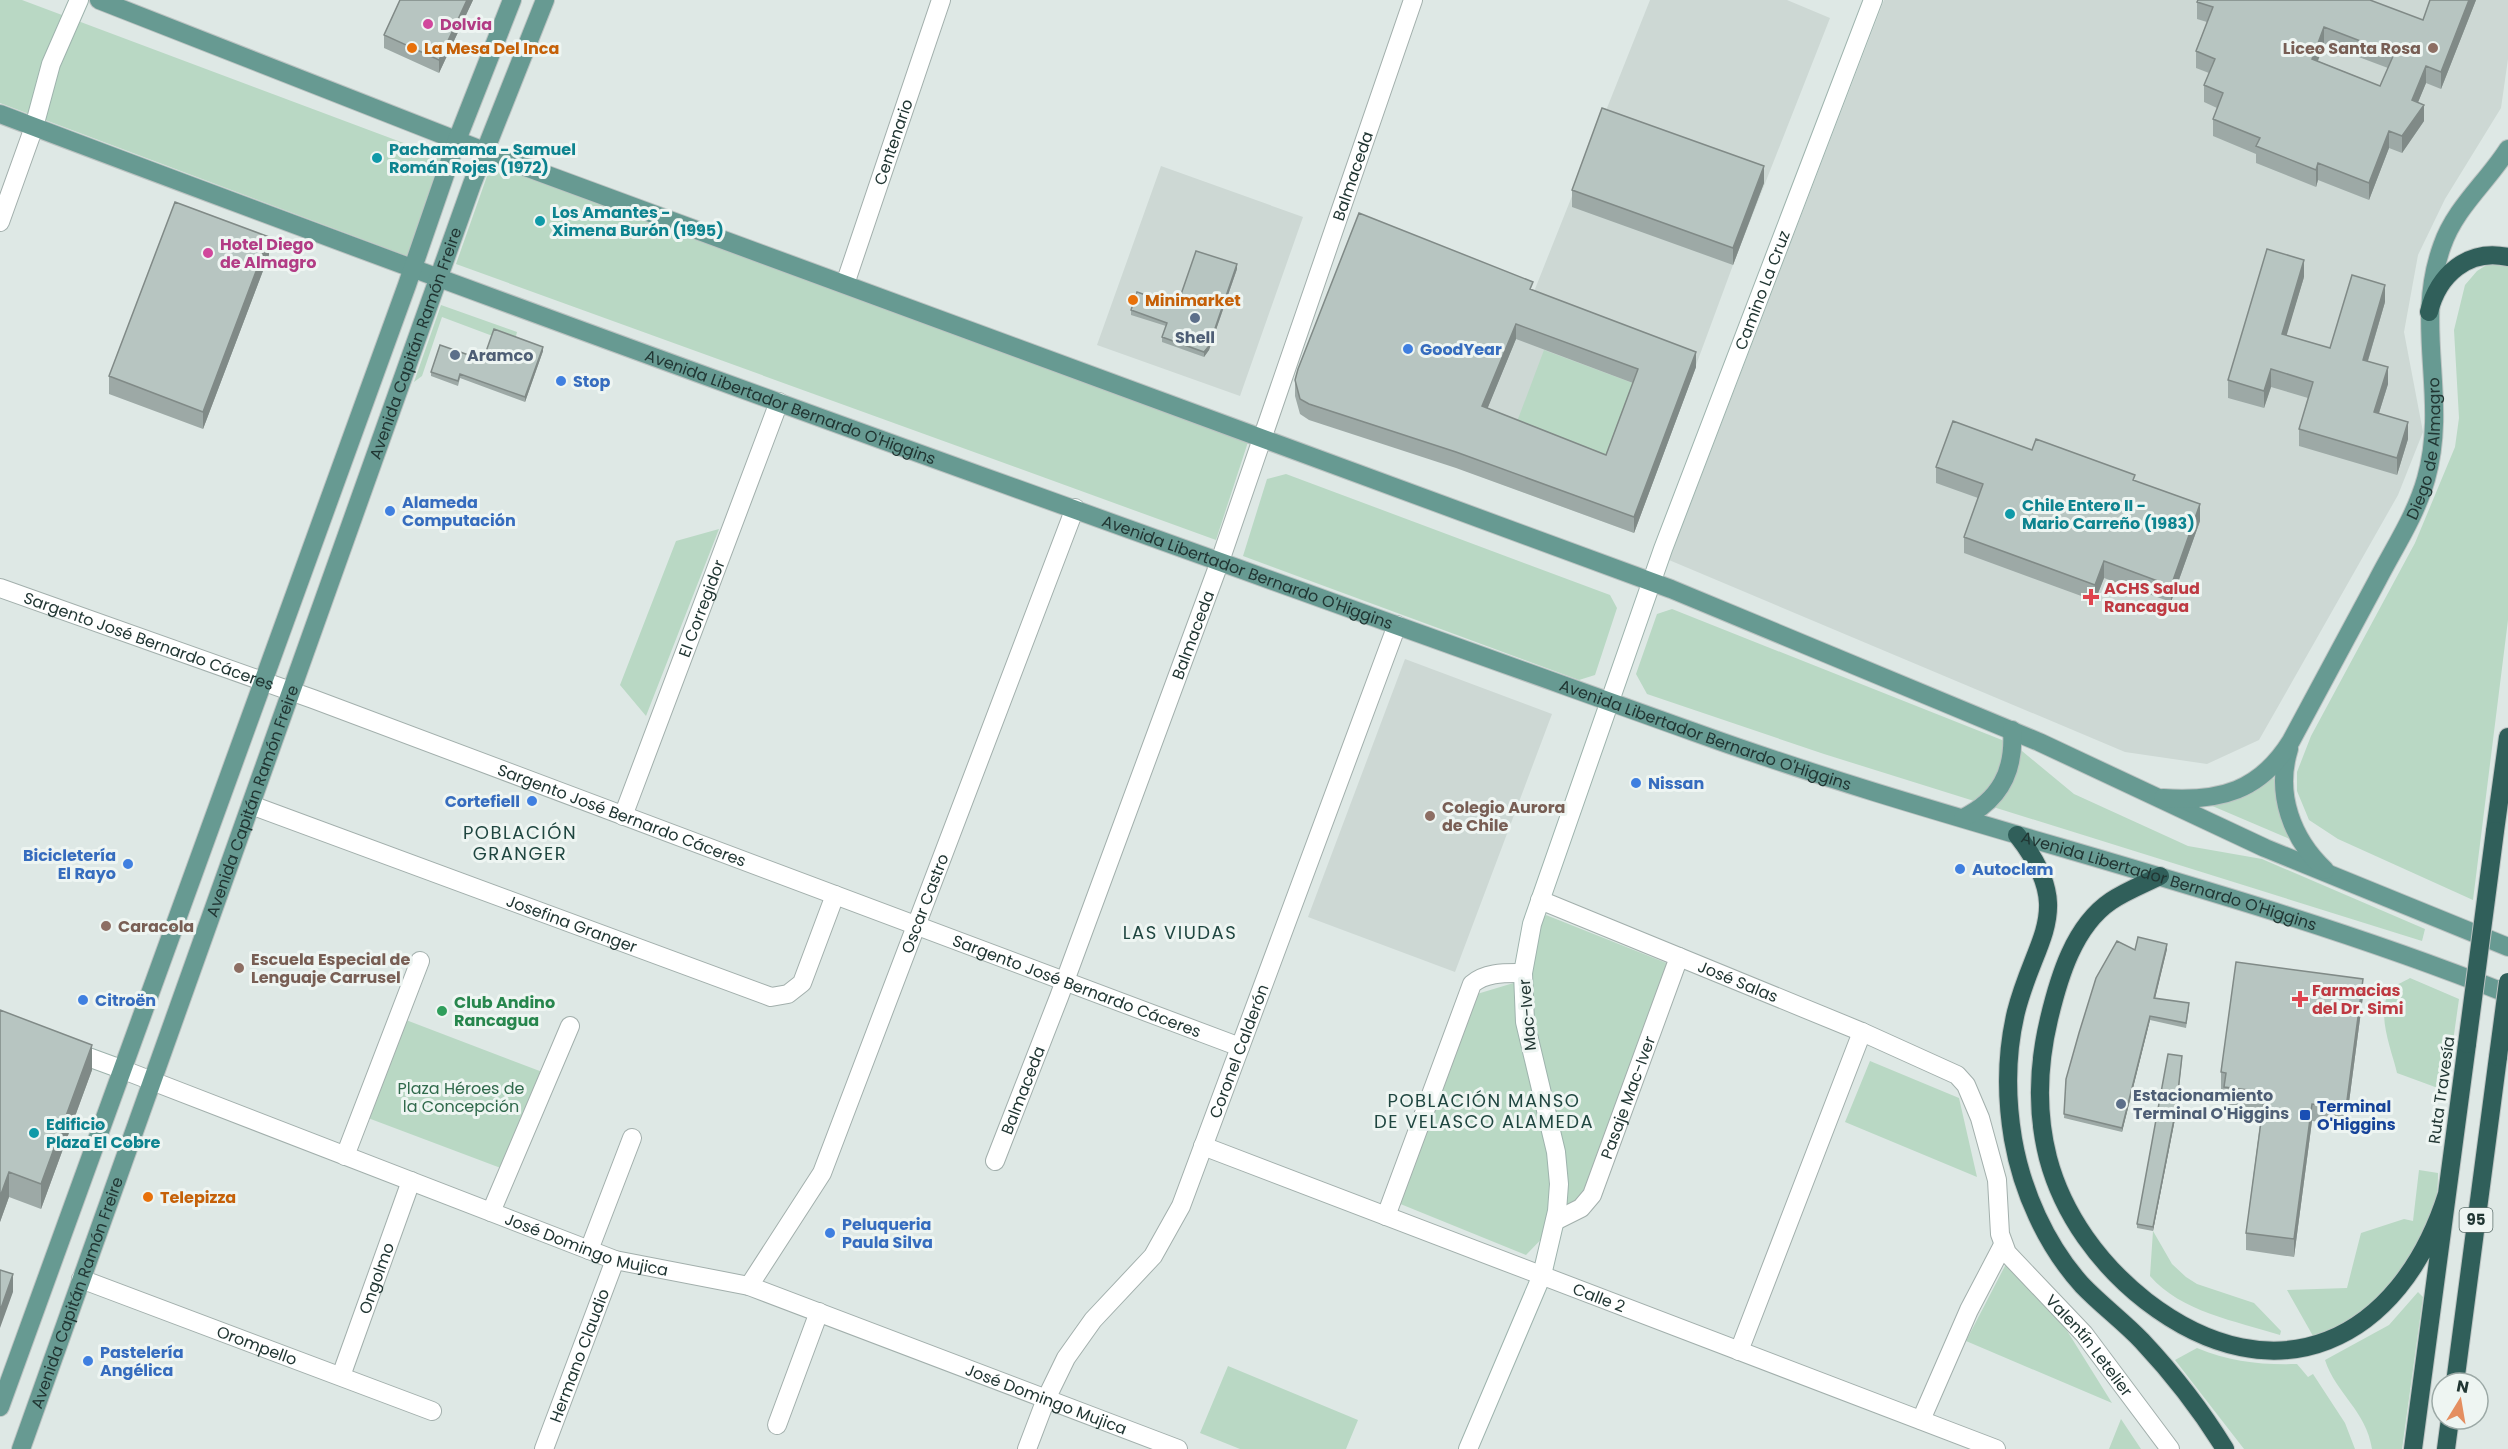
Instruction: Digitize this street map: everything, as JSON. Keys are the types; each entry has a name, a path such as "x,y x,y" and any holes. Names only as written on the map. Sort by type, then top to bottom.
{"highway":[{"path":"2429,312 2439,286 2457,267 2477,257 2497,255 2508,257"},
{"name":"Ruta Travesía","path":"2413,1449 2508,737"},
{"path":"2017,835 2042,871 2049,907 2043,939 2017,1010 2009,1060 2009,1098 2013,1138 2027,1192 2048,1237 2068,1267 2166,1367 2225,1449"},
{"path":"2160,876 2110,902 2092,917 2081,933 2073,948 2053,1005 2041,1060 2039,1102 2042,1130 2055,1180 2075,1222 2109,1267 2157,1310 2199,1334 2219,1342 2261,1351 2312,1347 2349,1332 2387,1300 2419,1259 2435,1228 2447,1194"},
{"name":"95","path":"2457,1371 2508,982"},
{"path":"2446,1449 2448,1431"}],"main road":[{"path":"99,0 484,151 1652,582 2012,730 2152,797 2331,876 2508,947"},
{"name":"Avenida Capitán Ramón Freire","path":"0,1407 264,681 457,140 513,0"},
{"name":"Avenida Capitán Ramón Freire","path":"21,1449 484,151 545,0"},
{"name":"Avenida Libertador Bernardo O'Higgins","path":"0,114 412,270 1698,734 2017,835 2160,876 2432,963 2508,994"},
{"name":"Diego de Almagro","path":"2152,797 2198,798 2237,791 2263,776 2291,741 2409,520 2425,482 2433,447 2436,406 2429,312 2435,268 2442,244 2457,216 2508,149"},
{"path":"1963,818 1987,804 2003,784 2012,760 2012,730"},
{"name":"Diego de Almagro","path":"2291,741 2284,784 2289,816 2305,848 2331,876"}],"street":[{"path":"0,222 34,127 51,63 79,0"},
{"name":"Centenario","path":"845,284 941,0"},
{"name":"Balmaceda","path":"995,1161 1220,561 1413,0"},
{"name":"Camino La Cruz","path":"1652,582 1873,0"},
{"name":"El Corregidor","path":"623,816 779,402"},
{"name":"Oscar Castro","path":"749,1286 822,1173 1075,508"},
{"name":"Mac-Iver","path":"1468,1449 1542,1275 1555,1221 1559,1184 1557,1163 1527,1036 1523,973 1529,936 1539,900 1652,582"},
{"name":"Sargento José Bernardo Cáceres","path":"0,588 264,681 1240,1047"},
{"name":"Coronel Calderón","path":"1027,1449 1046,1399 1078,1339 1141,1271 1164,1240 1181,1206 1397,625"},
{"name":"Josefina Granger","path":"251,805 771,997 788,994 802,983 835,895"},
{"name":"José Salas","path":"1539,900 1862,1032 1957,1075 1973,1099 1997,1180 2003,1245"},
{"name":"Pasaje Mac-Iver","path":"1555,1221 1581,1208 1592,1195 1679,957"},
{"path":"345,1156 420,961"},
{"path":"1386,1216 1472,984 1479,978 1495,974 1523,973"},
{"path":"491,1212 570,1026"},
{"path":"1739,1351 1862,1032"},
{"name":"José Domingo Mujica","path":"54,1044 615,1260 749,1286 1178,1449"},
{"path":"590,1250 632,1138"},
{"name":"Calle 2","path":"1203,1146 1996,1449"},
{"name":"Ongolmo","path":"341,1376 411,1181"},
{"path":"1921,1420 1969,1310 2003,1245"},
{"name":"Valentín Letelier","path":"2003,1245 2013,1260 2084,1334 2170,1449"},
{"name":"Hermano Claudio","path":"544,1449 615,1260"},
{"name":"Orompello","path":"81,1279 432,1411"},
{"path":"777,1425 819,1312"}],"shaded area":[{"path":"1650,0 1787,0 1830,18 1733,265 1634,533 1463,470"},
{"path":"1884,0 2508,0 2508,59 2501,108 2445,199 2418,255 2404,332 2423,432 2398,495 2259,740 2207,764 2125,752 1669,560"},
{"path":"1161,166 1303,217 1240,396 1097,345"},
{"name":"Colegio Aurora de Chile","path":"1405,659 1552,714 1455,972 1308,917"}],"green space":[{"path":"0,0 22,0 441,157 407,256 0,103"},
{"path":"492,162 1248,442 1216,540 456,264"},
{"path":"2508,263 2508,620 2473,900 2338,839 2309,820 2297,791 2297,772 2311,736 2415,543 2455,447 2459,418 2454,330 2465,285 2477,271 2488,264"},
{"path":"441,305 517,332 514,344 442,317 422,376 414,382"},
{"path":"1544,350 1638,385 1606,470 1512,435"},
{"path":"1286,474 1610,595 1617,608 1595,675 1579,680 1243,556 1267,479"},
{"path":"719,529 646,716 620,685 676,541"},
{"path":"1672,609 2007,742 2022,751 2074,794 2188,846 2262,859 2425,929 2422,941 1824,754 1647,694 1636,674 1657,614"},
{"path":"2269,777 2276,779 2292,840 2210,805"},
{"path":"1546,915 1669,964 1582,1197 1526,1255 1398,1203 1477,994 1530,978 1539,925"},
{"path":"2410,978 2459,999 2446,1091 2397,1073 2386,1029 2384,1006 2393,988"},
{"name":"Plaza Héroes de la Concepción","path":"406,1020 545,1073 506,1170 368,1118"},
{"path":"1870,1061 1959,1098 1977,1177 1845,1122"},
{"path":"2419,1170 2438,1173 2437,1194 2431,1221 2409,1262 2391,1286 2364,1313 2345,1324 2313,1336 2287,1290 2347,1288 2361,1233 2404,1219 2413,1221"},
{"path":"2153,1231 2172,1264 2186,1277 2197,1284 2254,1303 2281,1331 2280,1335 2210,1314 2193,1307 2163,1288 2150,1276"},
{"path":"2006,1264 2061,1321 2112,1403 1966,1341"},
{"path":"2418,1292 2423,1297 2402,1449 2372,1449 2364,1423 2336,1383 2325,1360 2389,1325"},
{"path":"2197,1348 2246,1362 2297,1364 2308,1377 2313,1374 2345,1423 2355,1449 2244,1449 2175,1360"},
{"path":"1228,1366 1358,1420 1346,1449 1240,1449 1200,1433"},
{"path":"2121,1419 2141,1449 2109,1449"}],"building":[{"name":"Dolvia","path":"400,0 467,0 439,60 384,35"},
{"path":"2198,0 2370,0 2423,20 2430,0 2469,0 2441,72 2426,66 2412,100 2424,105 2402,136 2389,131 2369,183 2318,163 2316,170 2256,146 2260,138 2213,119 2223,93 2204,85 2215,59 2196,51 2213,7 2197,2","holes":["2324,27 2394,54 2380,86 2312,59"]},
{"path":"1602,108 1764,166 1733,248 1572,190"},
{"path":"175,202 269,237 203,412 109,376"},
{"path":"1359,213 1533,282 1530,289 1696,352 1634,517 1456,452 1309,404 1300,399 1295,380","holes":["1516,324 1638,369 1606,455 1482,406"]},
{"path":"2267,249 2304,260 2282,334 2330,348 2352,275 2385,285 2363,360 2388,367 2374,412 2408,422 2397,458 2299,429 2313,382 2271,369 2264,391 2228,380"},
{"path":"1196,251 1237,264 1209,346 1204,352 1162,337 1167,323 1131,310 1137,292 1177,306"},
{"path":"494,329 543,347 525,397 460,374 458,381 431,372 440,345 483,360"},
{"path":"1953,421 2032,450 2036,439 2135,475 2133,480 2200,504 2171,586 2104,561 2095,585 1964,537 1983,484 1936,467"},
{"path":"2138,937 2167,944 2154,998 2189,1003 2186,1023 2150,1016 2122,1128 2064,1114 2066,1079 2096,978 2117,941 2135,950"},
{"name":"Terminal O'Higgins","path":"2236,962 2363,979 2346,1108 2312,1104 2294,1239 2246,1233 2265,1092 2224,1087 2226,1073 2221,1072"},
{"name":"Edificio Plaza El Cobre","path":"0,1010 92,1045 41,1184 9,1172 0,1197"},
{"path":"2168,1054 2182,1056 2176,1109 2153,1227 2137,1224"},
{"path":"0,1270 13,1274 0,1311"}],"place":[{"name":"Dolvia","path":"428,24"},
{"name":"La Mesa Del Inca","path":"412,48"},
{"name":"Liceo Santa Rosa","path":"2433,48"},
{"name":"Pachamama - Samuel Román Rojas (1972)","path":"377,158"},
{"name":"Los Amantes - Ximena Burón (1995)","path":"540,221"},
{"name":"Hotel Diego de Almagro","path":"208,253"},
{"name":"Minimarket","path":"1133,300"},
{"name":"Shell","path":"1195,318"},
{"name":"GoodYear","path":"1408,349"},
{"name":"Aramco","path":"455,355"},
{"name":"Stop","path":"561,381"},
{"name":"Alameda Computación","path":"390,511"},
{"name":"Chile Entero II - Mario Carreño (1983)","path":"2010,514"},
{"name":"ACHS Salud Rancagua","path":"2091,597"},
{"name":"Nissan","path":"1636,783"},
{"name":"Cortefiell","path":"532,801"},
{"name":"Colegio Aurora de Chile","path":"1430,816"},
{"name":"Bicicletería El Rayo","path":"128,864"},
{"name":"Autoclam","path":"1960,869"},
{"name":"Caracola","path":"106,926"},
{"name":"Escuela Especial de Lenguaje Carrusel","path":"239,968"},
{"name":"Farmacias del Dr. Simi","path":"2300,999"},
{"name":"Citroën","path":"83,1000"},
{"name":"Club Andino Rancagua","path":"442,1011"},
{"name":"Estacionamiento Terminal O'Higgins","path":"2121,1104"},
{"name":"Terminal O'Higgins","path":"2305,1115"},
{"name":"Edificio Plaza El Cobre","path":"34,1133"},
{"name":"Telepizza","path":"148,1197"},
{"name":"Peluqueria Paula Silva","path":"830,1233"},
{"name":"Pastelería Angélica","path":"88,1361"}],"district":[{"name":"POBLACIÓN GRANGER","path":"520,843"},
{"name":"LAS VIUDAS","path":"1180,933"},
{"name":"POBLACIÓN MANSO DE VELASCO ALAMEDA","path":"1484,1111"}]}
